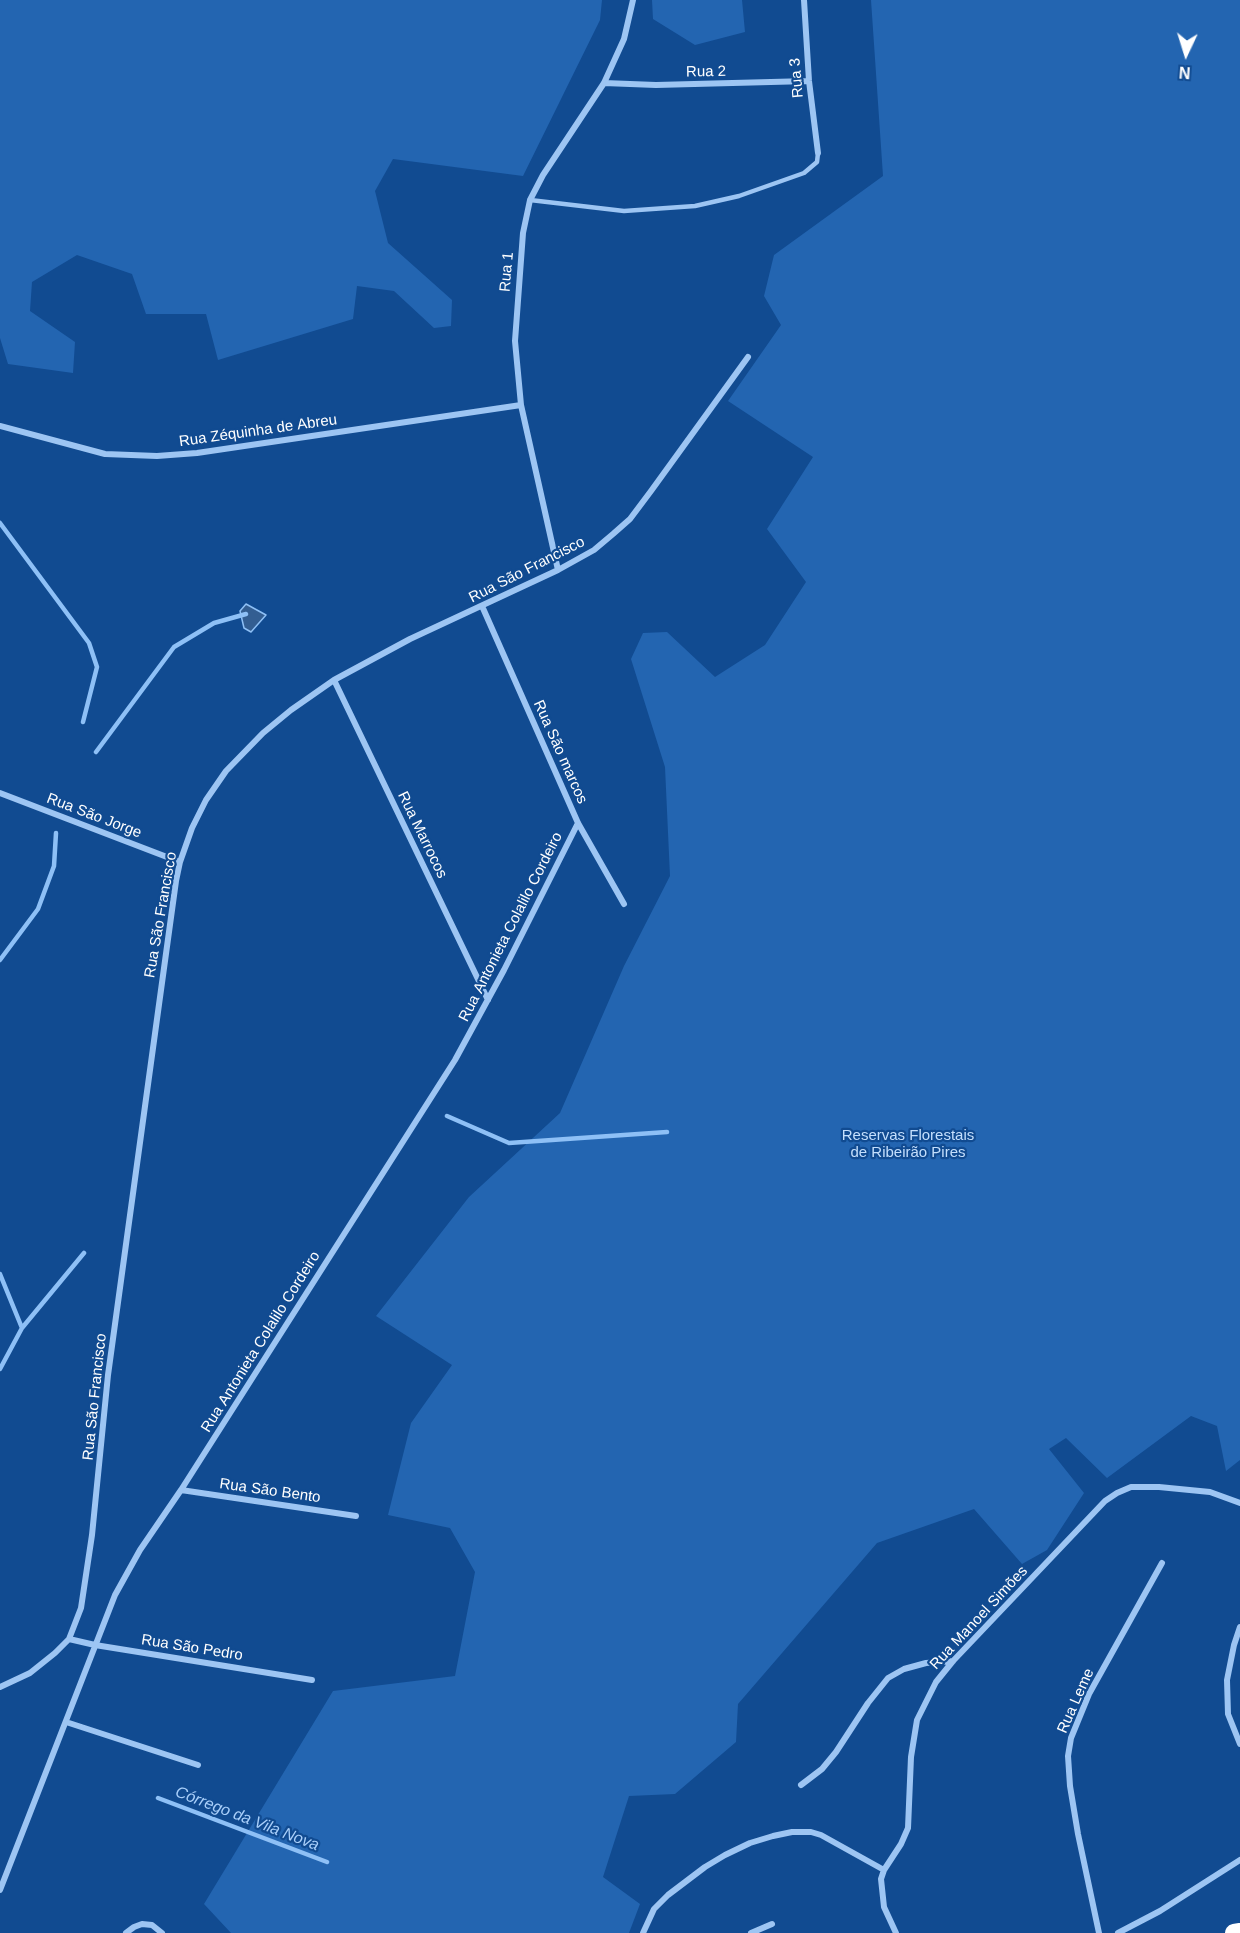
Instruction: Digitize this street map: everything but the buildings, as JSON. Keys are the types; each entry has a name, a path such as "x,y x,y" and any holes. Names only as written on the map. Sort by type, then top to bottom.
{"highway":[{"path":"1234,1933 1240,1932"}],"street":[{"name":"Rua 1","path":"558,570 521,405 514,341 523,233 530,200 543,175 604,83 624,39 633,0"},
{"name":"Rua 3","path":"804,0 809,81 818,153"},
{"name":"Rua 2","path":"604,83 656,85 809,81"},
{"name":"Rua São Francisco","path":"69,1639 81,1608 92,1535 109,1364 176,881 192,828 206,800 226,771 263,733 334,680 410,639 558,570 594,550 630,519 748,357"},
{"name":"Rua Zéquinha de Abreu","path":"0,426 105,453 157,456 197,453 521,405"},
{"name":"Rua São marcos","path":"482,606 578,823 624,904"},
{"name":"Rua Marrocos","path":"334,680 488,1000"},
{"name":"Rua São Jorge","path":"0,793 180,862"},
{"name":"Rua Antonieta Colalilo Cordeiro","path":"0,1890 115,1595 140,1550 181,1490 455,1060 578,823"},
{"name":"Rua Manoel Simões","path":"884,1870 901,1844 908,1828 911,1757 917,1720 936,1682 952,1661 1105,1501 1131,1487 1160,1487 1210,1492 1240,1503"},
{"name":"Rua São Bento","path":"181,1490 356,1516"},
{"name":"Rua Leme","path":"1100,1933 1070,1786 1068,1756 1071,1738 1089,1694 1162,1563"},
{"path":"1240,1627 1227,1680 1228,1714 1240,1744"},
{"name":"Rua São Pedro","path":"69,1639 312,1680"},
{"path":"0,1687 37,1668 69,1639"},
{"path":"801,1785 822,1769 836,1752 868,1703 888,1678 904,1669 952,1661"},
{"path":"66,1722 198,1765"},
{"path":"642,1933 654,1909 705,1867 750,1843 792,1832 811,1832 821,1835 884,1870 881,1879 884,1907 896,1933"},
{"path":"1118,1933 1160,1911 1240,1860"},
{"path":"126,1933 142,1924 152,1925 162,1933"},
{"path":"750,1933 772,1924"}],"lane":[{"path":"530,200 624,211 695,206 739,196 804,173 817,162 818,153"}],"green space":[{"path":"0,0 602,0 600,20 523,176 393,159 375,191 388,243 452,300 451,326 434,328 394,291 357,286 353,319 218,360 206,314 146,314 132,274 77,255 32,282 30,311 75,342 73,373 8,364 0,338"},
{"path":"652,0 742,0 745,32 695,45 653,19"},
{"name":"Reservas Florestais de Ribeirão Pires","path":"871,0 1240,0 1240,1460 1226,1471 1217,1426 1191,1416 1107,1478 1066,1438 1049,1449 1084,1493 1047,1550 1022,1564 974,1509 877,1543 738,1704 736,1742 675,1794 629,1796 603,1877 640,1904 629,1933 231,1933 204,1904 333,1691 455,1676 475,1572 450,1528 388,1515 411,1423 452,1365 376,1316 469,1197 560,1113 624,966 670,876 665,767 631,659 643,633 667,632 715,677 765,645 806,582 767,529 813,457 728,401 781,325 764,296 774,255 883,176"}],"shaded area":[{"path":"246,604 266,615 251,632 244,628 240,611"}],"waterway":[{"name":"Córrego da Vila Nova","path":"0,523 89,643 97,667 83,722"},
{"name":"Córrego da Vila Nova","path":"96,752 174,647 214,623 246,614"},
{"name":"Córrego da Vila Nova","path":"0,960 38,909 54,866 56,833"},
{"name":"Córrego da Vila Nova","path":"447,1116 509,1143 667,1132"},
{"name":"Córrego da Vila Nova","path":"22,1328 84,1253"},
{"name":"Córrego da Vila Nova","path":"0,1274 22,1328 0,1369"},
{"name":"Córrego da Vila Nova","path":"158,1798 327,1862"}]}
